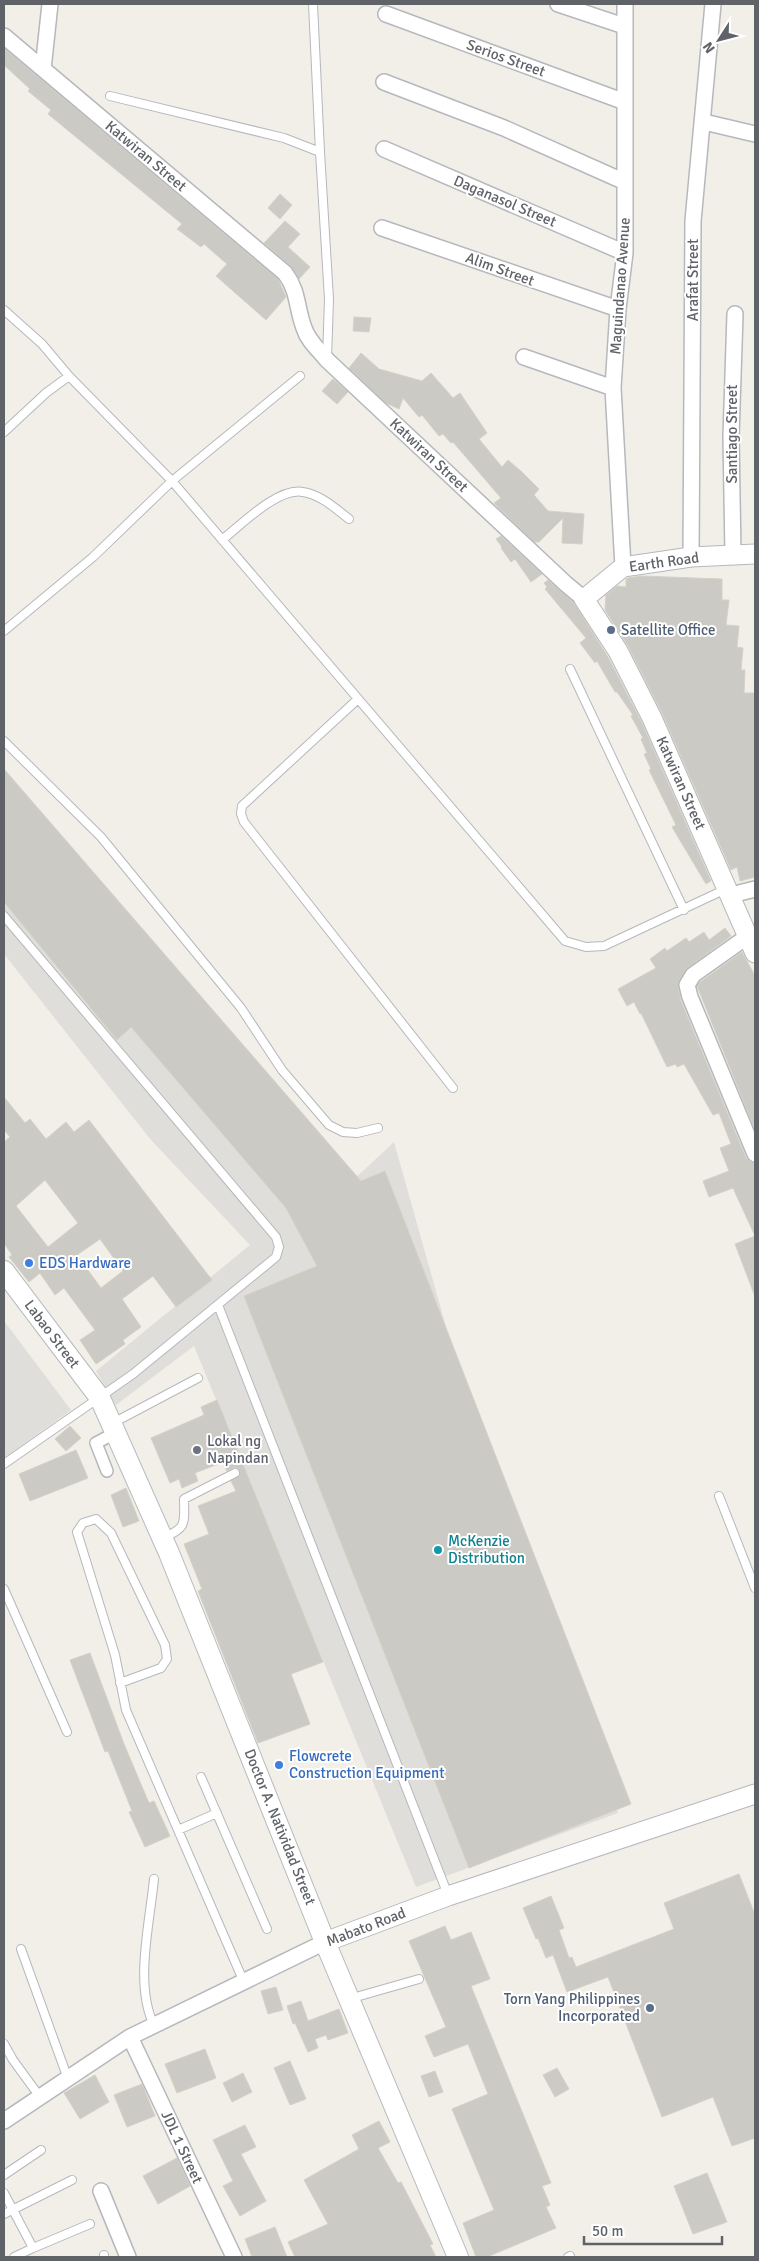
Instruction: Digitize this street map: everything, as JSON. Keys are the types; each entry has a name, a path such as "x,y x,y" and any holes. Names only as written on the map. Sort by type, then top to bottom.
{"main road":[{"name":"Labao Street","path":"4,1271 100,1398"},
{"name":"Doctor A. Natividad Street","path":"100,1398 162,1537 265,1788 325,1942 458,2257"}],"street":[{"path":"43,69 50,4"},
{"path":"558,4 624,26"},
{"name":"Maguindanao Avenue","path":"623,567 612,388 618,309 625,253 625,4"},
{"name":"Arafat Street","path":"691,556 693,221 704,122 713,4"},
{"name":"Serios Street","path":"386,14 626,102"},
{"name":"Katwiran Street","path":"4,36 285,273 293,284 303,328 309,339 327,360 584,599 618,651 652,718 752,945"},
{"path":"384,82 504,128 625,182"},
{"path":"704,122 755,134"},
{"name":"Daganasol Street","path":"384,148 625,253"},
{"name":"Alim Street","path":"382,228 618,309"},
{"name":"Santiago Street","path":"733,555 731,437 735,314"},
{"path":"524,357 612,388"},
{"name":"Earth Road","path":"584,599 623,567 691,556 755,554"},
{"path":"729,892 755,889"},
{"path":"752,945 693,975 687,985 755,1154"},
{"path":"107,1471 96,1443 113,1428"},
{"name":"Mabato Road","path":"4,2121 130,2037 243,1980 325,1942 448,1896 755,1797"},
{"name":"JDL 1 Street","path":"130,2037 234,2257"},
{"path":"101,2191 128,2257"}],"lane":[{"path":"313,4 329,299 327,360"},
{"path":"110,96 284,138 320,152"},
{"path":"4,310 42,344 69,376 172,481 565,941 586,948 604,946 729,892"},
{"path":"4,432 46,393 69,376"},
{"path":"4,631 93,557 172,481 300,376"},
{"path":"222,540 273,500 289,493 302,492 321,498 349,519"},
{"path":"570,669 684,910"},
{"path":"358,699 242,806 241,814 244,822 453,1088"},
{"path":"4,741 101,837 241,1008 282,1070 329,1125 342,1132 357,1133 378,1128"},
{"path":"4,916 276,1237 279,1247 276,1257 133,1374 4,1464"},
{"path":"218,1306 448,1896"},
{"path":"113,1428 198,1378"},
{"path":"162,1537 180,1528 185,1516 184,1498 235,1473"},
{"path":"719,1496 755,1588"},
{"path":"120,1683 161,1668 167,1659 165,1645 111,1533 96,1520 83,1523 77,1532 116,1656 120,1683 126,1710 243,1980"},
{"path":"4,1589 67,1732"},
{"path":"201,1777 268,1929"},
{"path":"178,1830 217,1813"},
{"path":"154,1879 144,1980 148,2012 154,2025"},
{"path":"21,1950 68,2078"},
{"path":"349,1999 419,1979"},
{"path":"4,2044 13,2060 40,2097"},
{"path":"4,2174 41,2150"},
{"path":"4,2214 72,2180"},
{"path":"4,2193 33,2248"},
{"path":"14,2257 90,2224"}],"shaded area":[{"name":"McKenzie Distribution","path":"4,780 350,1183 394,1142 463,1387 618,1813 416,1887 194,1346 116,1405 96,1371 250,1245 151,1140 4,954"},
{"path":"4,1321 71,1410 4,1458"}],"building":[{"path":"4,48 278,279 286,297 266,320 216,276 227,264 204,244 201,247 177,229 182,224 48,114 51,110 28,91 30,89 4,65"},
{"path":"280,194 292,205 280,219 268,208"},
{"path":"285,221 300,234 288,247 310,267 299,279 291,266 264,243"},
{"path":"354,317 371,318 369,332 353,331"},
{"path":"361,353 379,369 422,381 431,373 453,398 460,393 487,433 479,439 502,467 508,460 522,472 539,489 534,495 548,511 584,514 582,544 562,543 563,518 539,542 534,542 494,503 501,498 453,442 451,443 443,434 439,436 422,415 419,417 403,398 399,409 386,403 349,368"},
{"path":"333,379 348,392 337,404 322,391"},
{"path":"501,536 542,574 531,582 515,559 511,562 501,548 496,539"},
{"path":"641,576 722,579 722,600 729,600 726,625 739,626 737,647 743,648 741,670 745,670 744,693 755,693 755,877 740,881 737,867 731,870 662,713 628,646 605,610 606,595 617,586 626,587 626,579"},
{"path":"548,580 574,603 608,657 642,723 711,881 706,884 672,827 676,825 649,770 651,769 644,754 647,753 641,739 643,738 631,716 633,715 617,692 615,692 597,661 595,663 580,643 586,638 545,589 547,587 544,583"},
{"name":"McKenzie Distribution","path":"4,769 361,1181 385,1171 631,1804 469,1868 244,1296 317,1266 286,1208 131,1027 117,1040 4,902"},
{"path":"725,928 731,936 687,968 679,980 678,987 681,1001 746,1158 750,1162 755,1163 755,1236 733,1188 709,1197 703,1181 729,1171 720,1148 731,1144 719,1113 713,1115 684,1064 677,1067 676,1064 667,1067 641,1013 634,1002 627,1006 618,989 656,968 650,959 665,948 667,951 686,938 689,942 704,932 709,940"},
{"path":"742,952 755,976 755,1130 697,986"},
{"path":"4,1097 25,1123 30,1119 46,1139 66,1122 74,1132 89,1120 212,1280 176,1307 153,1276 122,1299 141,1327 123,1340 125,1344 96,1364 80,1340 95,1330 64,1288 55,1295 40,1273 29,1282 9,1257 12,1255 4,1243 4,1142 10,1137 4,1130","holes":["45,1180 78,1223 48,1247 16,1206","100,1239 123,1271 101,1288 77,1255"]},
{"path":"755,1236 755,1294 754,1294 735,1244"},
{"path":"217,1400 323,1662 291,1674 310,1724 258,1743 198,1591 202,1589 184,1544 209,1534 198,1506 236,1491 231,1481 239,1476 240,1471 235,1467 227,1471 223,1462 195,1473 198,1481 182,1488 179,1479 170,1483 151,1438 204,1415 201,1407"},
{"path":"70,1426 81,1438 66,1451 55,1439"},
{"path":"76,1450 88,1478 30,1501 19,1474"},
{"path":"126,1488 139,1521 123,1527 111,1495"},
{"path":"90,1653 124,1744 149,1803 154,1801 170,1836 145,1847 129,1812 132,1811 108,1751 105,1752 70,1660"},
{"path":"739,1874 755,1915 755,2138 732,2146 713,2097 662,2117 608,1977 567,1992 553,1955 546,1958 523,1908 551,1896 564,1928 559,1930 569,1958 572,1957 576,1967 674,1929 664,1903"},
{"path":"445,1926 451,1940 471,1932 490,1979 471,1986 551,2183 542,2186 550,2205 546,2207 556,2228 487,2257 476,2257 463,2223 494,2210 452,2109 488,2094 468,2044 434,2057 425,2036 446,2027 409,1941"},
{"path":"276,1987 283,2010 268,2014 261,1991"},
{"path":"301,2001 308,2021 339,2009 348,2033 328,2040 326,2035 315,2039 318,2048 308,2052 295,2023 293,2024 287,2006"},
{"path":"205,2049 216,2078 177,2093 165,2064"},
{"path":"290,2061 306,2099 290,2105 274,2068"},
{"path":"557,2068 569,2089 555,2097 543,2075"},
{"path":"435,2071 443,2092 429,2097 421,2076"},
{"path":"243,2073 252,2092 232,2102 223,2083"},
{"path":"95,2075 109,2102 80,2119 64,2093"},
{"path":"142,2084 155,2116 127,2127 114,2095"},
{"path":"379,2121 390,2142 378,2148 398,2183 401,2182 433,2244 430,2245 436,2257 295,2257 288,2242 328,2224 304,2180 359,2149 352,2135"},
{"path":"245,2125 256,2147 241,2154 266,2201 240,2216 223,2186 233,2181 213,2140"},
{"path":"177,2158 190,2186 158,2204 143,2176"},
{"path":"707,2173 727,2222 693,2234 674,2186"},
{"path":"275,2227 287,2257 252,2257 245,2239"}],"place":[{"name":"Satellite Office","path":"611,630"},
{"name":"EDS Hardware","path":"29,1263"},
{"name":"Lokal ng Napindan","path":"197,1450"},
{"name":"McKenzie Distribution","path":"438,1550"},
{"name":"Flowcrete Construction Equipment","path":"279,1765"},
{"name":"Torn Yang Philippines Incorporated","path":"650,2008"}]}
